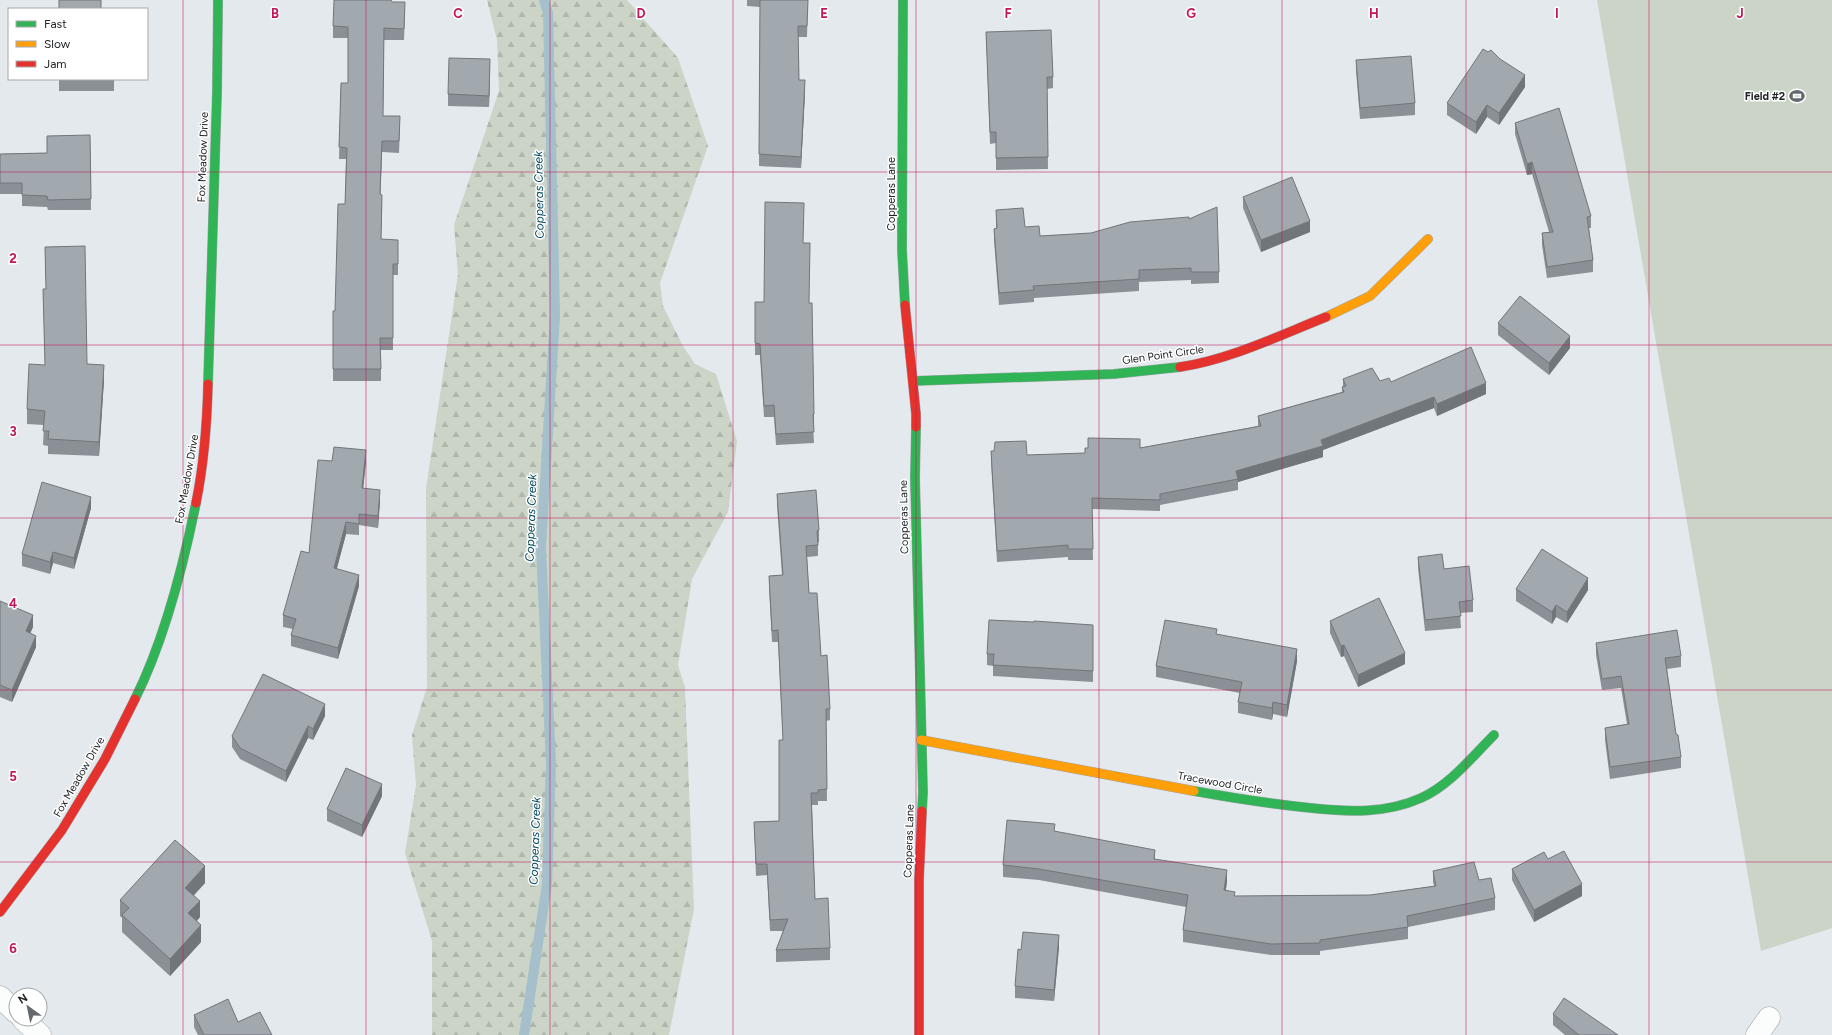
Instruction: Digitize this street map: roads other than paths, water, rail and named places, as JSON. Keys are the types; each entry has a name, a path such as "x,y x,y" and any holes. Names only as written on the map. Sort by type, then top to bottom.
{"street":[{"name":"Fox Meadow Drive","path":"0,912 62,830 106,759 138,691 159,639 185,555 201,477 207,428 217,92 218,0"},
{"name":"Copperas Lane","path":"903,0 902,250 905,312 916,414 915,478 923,792 919,880 919,1035"},
{"name":"Glen Point Circle","path":"913,381 1151,372 1204,362 1238,352 1332,316 1370,296 1428,239"},
{"name":"Tracewood Circle","path":"921,740 1259,802 1331,811 1353,812 1383,810 1421,798 1447,782 1494,735"},
{"path":"0,998 8,1005"},
{"path":"32,1027 40,1035"}],"waterway":[{"name":"Copperas Creek","path":"524,1035 547,884 551,763 541,548 555,315 548,13 544,0"}],"place":[{"name":"Field #2","path":"1797,96"}]}
